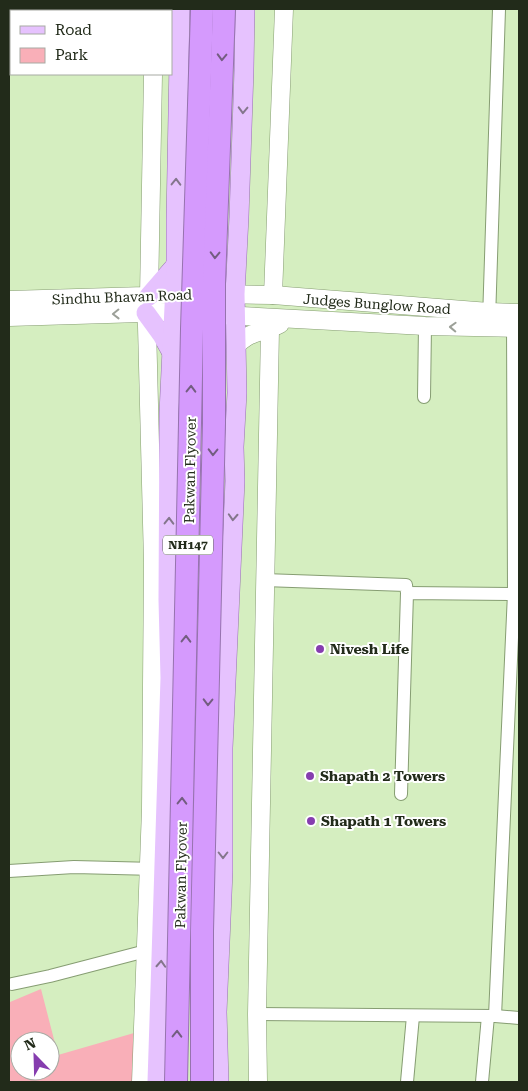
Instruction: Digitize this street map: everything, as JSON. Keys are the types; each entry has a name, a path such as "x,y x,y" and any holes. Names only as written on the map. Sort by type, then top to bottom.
{"highway":[{"name":"Pakwan Flyover","path":"176,1082 192,329 202,9"},
{"name":"Pakwan Flyover","path":"202,1082 202,931 213,442 214,283 224,9"}],"main road":[{"path":"157,1082 157,869 170,678 168,600 160,567 176,265 175,37 180,9"},
{"path":"219,1082 217,1012 223,871 223,748 235,481 235,294 245,9"},
{"path":"176,219 192,220 239,217"},
{"path":"172,353 158,329 147,304 176,265"}],"street":[{"path":"273,296 284,9"},
{"path":"489,320 499,9"},
{"path":"153,75 147,326 160,567"},
{"name":"Judges Bunglow Road","path":"235,294 273,296 489,320"},
{"name":"Sindhu Bhavan Road","path":"174,303 195,295 235,294"},
{"name":"Sindhu Bhavan Road","path":"9,300 147,304"},
{"name":"Sindhu Bhavan Road","path":"9,317 174,303 235,315"},
{"name":"Judges Bunglow Road","path":"235,315 425,326 489,320 516,320"},
{"path":"236,345 252,334 270,329 289,319"},
{"path":"482,1082 492,1016 516,594 516,320"},
{"path":"424,397 425,326"},
{"path":"258,1082 256,1014 270,329"},
{"path":"264,580 406,585 408,593 401,794"},
{"path":"408,593 516,594"},
{"path":"9,871 74,867 157,869 146,951 141,1082"},
{"path":"12,984 146,951"},
{"path":"256,1014 492,1016 519,1018"},
{"path":"408,1082 413,1016"}],"green space":[{"path":"41,989 52,1031 10,1031 10,1081 60,1081 60,1054 134,1033 132,1082 9,1082 9,1000 10,1002"}],"place":[{"name":"Nivesh Life","path":"320,649"},
{"name":"Shapath 2 Towers","path":"310,776"},
{"name":"Shapath 1 Towers","path":"311,821"}]}
